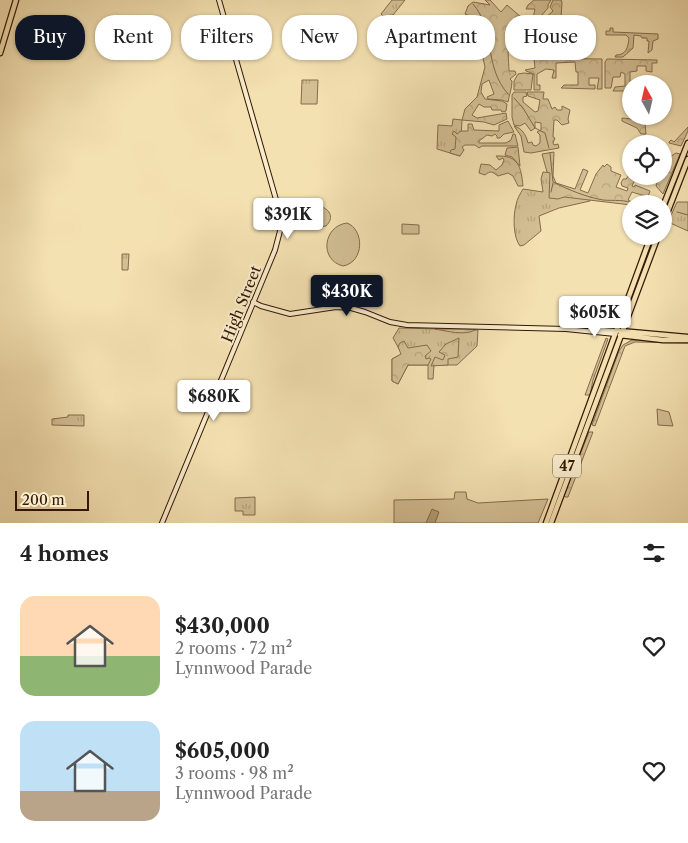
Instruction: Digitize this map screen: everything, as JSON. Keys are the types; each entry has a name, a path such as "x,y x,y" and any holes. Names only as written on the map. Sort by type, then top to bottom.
{"main road":[{"path":"0,45 15,0"},
{"path":"0,53 15,0"},
{"name":"High Street","path":"162,523 254,302 280,232 281,220 266,162 219,0"},
{"path":"668,195 688,143"},
{"path":"672,200 688,159"},
{"name":"47","path":"551,523 555,503 648,245"},
{"name":"47","path":"546,523 622,333 655,245"},
{"path":"254,302 284,313 295,314 336,307 351,308 390,322 407,325 598,329 643,337"},
{"path":"628,315 628,329 630,332"},
{"path":"622,333 630,332 688,339"},
{"path":"618,343 626,338 643,337 688,339"}],"green space":[{"path":"392,0 405,0 393,15 381,14"},
{"path":"485,0 490,0 501,12 507,5 519,15 505,15 505,60 508,60 509,71 515,71 516,74 510,79 512,84 508,102 502,100 488,99 487,97 494,94 489,80 482,84 481,92 485,99 502,101 507,104 506,111 492,110 491,107 484,107 479,104 472,115 477,118 506,113 507,119 494,125 462,120 465,109 477,97 485,67 483,60 495,60 495,15 465,14 468,6 473,2 490,5"},
{"path":"534,0 551,0 548,8 542,15 534,15 535,9 526,9"},
{"path":"553,0 561,0 561,15 548,15 553,11 550,7"},
{"path":"610,28 613,28 613,32 658,34 658,39 653,41 652,50 648,53 649,41 647,41 647,38 634,35 633,48 623,57 615,57 626,50 629,38 626,35 606,35 606,31 610,31"},
{"path":"602,59 602,89 597,89 599,78 589,78 589,85 595,85 595,89 561,88 564,85 578,85 578,72 576,72 575,62 556,63 556,78 552,78 554,70 546,69 537,74 537,85 540,85 540,90 534,90 534,74 525,70 535,68 534,60"},
{"path":"607,59 657,60 657,63 652,63 652,72 646,71 646,66 637,66 637,71 630,72 630,75 625,75 621,72 620,77 613,77 611,88 605,88 605,62"},
{"path":"518,74 533,74 531,90 514,90 514,81"},
{"path":"302,80 318,80 317,104 301,104"},
{"path":"622,86 622,91 613,91 615,87"},
{"path":"514,92 526,92 527,96 523,97 523,102 535,112 538,111 540,100 528,96 527,92 544,92 543,99 548,99 552,109 555,107 557,110 562,110 562,106 570,110 569,123 562,125 557,120 554,120 553,137 555,138 553,143 554,145 558,144 559,148 531,153 524,152 521,136 514,126 523,132 528,143 532,142 536,146 540,143 540,135 537,132 541,130 541,123 535,122 535,128 531,131 525,123 520,126 514,125 512,95"},
{"path":"453,119 462,120 460,156 437,149 438,125 452,126"},
{"path":"508,121 514,132 504,134 500,138 497,138 495,134 492,136 487,135 479,143 506,143 515,134 518,146 482,146 479,148 475,145 465,145 462,147 464,150 460,156 450,153 451,150 455,149 456,137 452,134 454,131 457,134 461,131 468,131 468,124 472,124 474,130 499,131 499,125"},
{"path":"631,125 645,125 646,134 641,134 637,128"},
{"path":"688,127 681,146 672,144 672,141 674,142"},
{"path":"518,147 520,166 512,157 505,155 507,148"},
{"path":"554,152 553,176 556,183 575,189 583,169 588,171 580,190 588,193 596,174 603,165 604,167 607,164 611,167 611,171 621,175 616,187 627,191 628,188 622,186 621,183 622,181 622,185 632,185 634,187 635,185 650,191 649,195 632,192 630,195 622,195 622,204 564,197 558,199 549,198 550,173 547,172 542,154"},
{"path":"676,153 680,154 672,173 672,156"},
{"path":"496,156 510,158 517,163 520,168 523,186 518,186 513,176 508,173 498,176 492,172 485,175 479,173 481,164 490,165 496,170 502,165 503,158 499,160"},
{"path":"543,172 552,173 553,182 590,201 559,208 539,216 541,231 524,245 520,246 514,226 517,201 523,189 543,192 541,179"},
{"path":"656,185 667,185 663,194"},
{"path":"677,202 688,202 688,231 672,224 672,213"},
{"path":"320,206 329,212 331,217 326,226 301,225 293,219 296,208"},
{"path":"347,223 353,226 357,232 360,245 355,258 343,266 335,263 330,257 327,251 327,243 333,230 339,225"},
{"path":"402,224 419,225 419,234 402,234"},
{"path":"122,254 129,254 128,270 122,270"},
{"path":"399,328 478,330 477,346 457,365 434,365 433,379 428,379 428,365 408,365 398,384 392,381 392,359 402,354 393,338"},
{"path":"435,329 474,329 475,330 461,333"},
{"path":"459,338 458,357 448,359 448,365 431,366 435,357 443,360 445,355 439,352 446,344"},
{"path":"606,338 608,339 593,380 590,395 585,395"},
{"path":"632,340 688,341 688,343 635,342 625,346 595,426 592,425 619,351 623,345"},
{"path":"404,341 408,348 427,345 431,351 425,356 426,359 431,359 428,365 408,365 398,384 392,381 392,359 401,354 398,347"},
{"path":"657,409 669,412 673,426 658,425"},
{"path":"68,415 84,415 84,426 52,425 52,419 68,417"},
{"path":"589,432 593,432 568,497 565,497 564,495"},
{"path":"455,492 466,492 467,499 478,503 548,499 538,523 394,523 394,500 454,499"},
{"path":"255,497 255,515 243,515 243,511 235,511 235,498"}],"shaded area":[{"path":"432,509 439,512 435,523 426,523"}],"waterway":[{"path":"473,4 485,25 495,72 508,94"},
{"path":"514,98 523,108 535,128 545,133 549,148"},
{"path":"550,153 553,182 590,197 603,200 622,200"},
{"path":"551,192 553,183"},
{"path":"677,212 688,215"}]}
